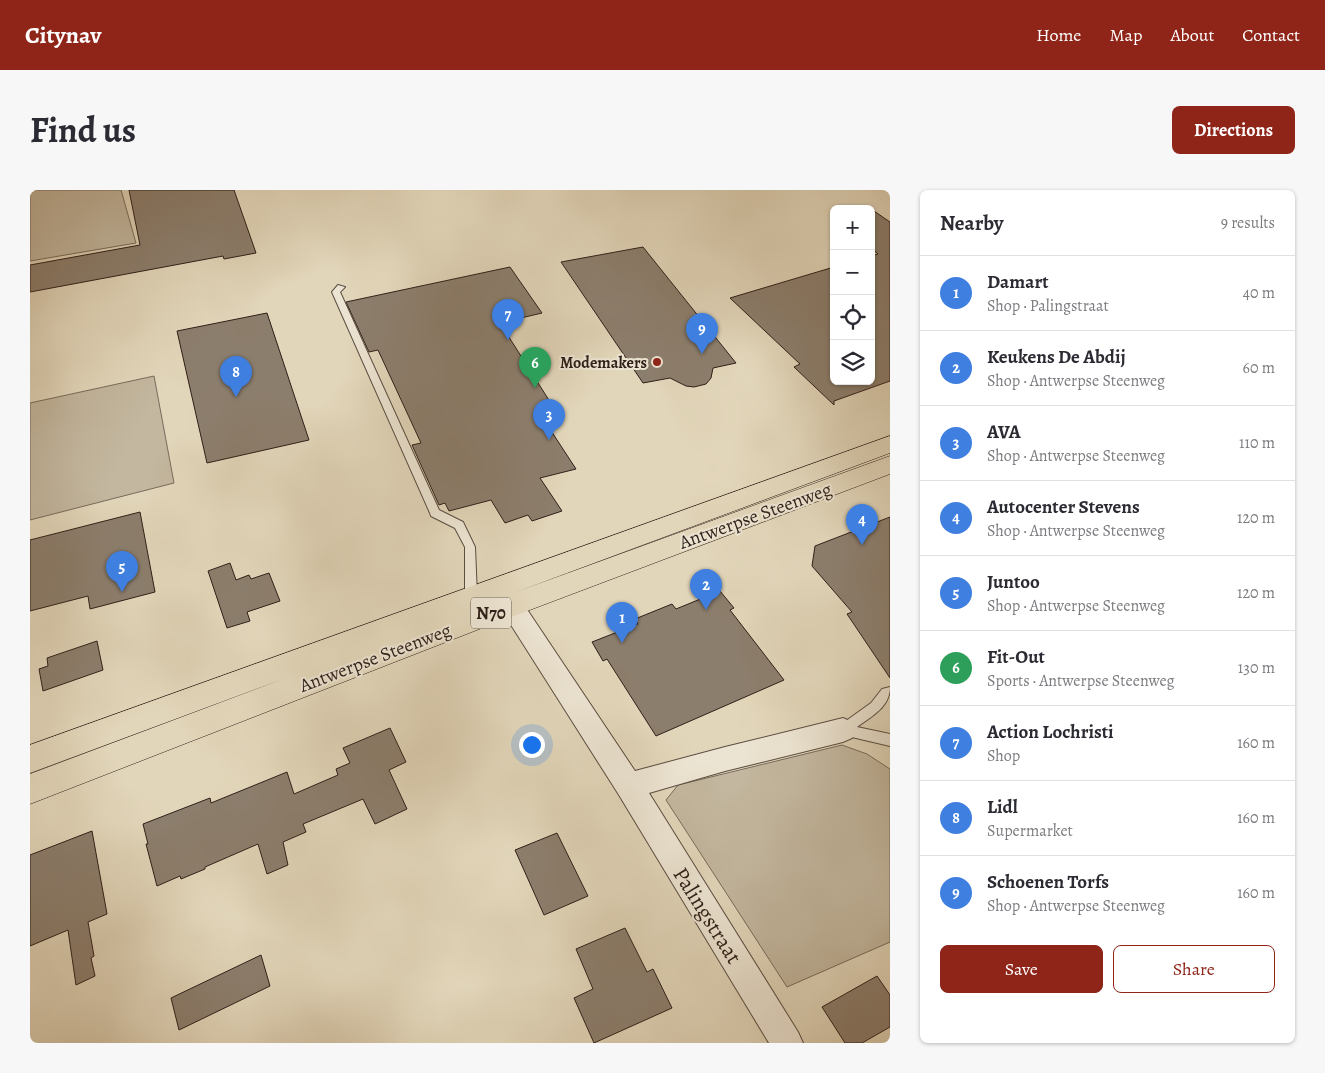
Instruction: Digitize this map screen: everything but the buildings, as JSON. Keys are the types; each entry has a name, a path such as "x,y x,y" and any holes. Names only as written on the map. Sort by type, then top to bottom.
{"main road":[{"name":"Antwerpse Steenweg","path":"30,788 505,596 890,444"},
{"name":"Antwerpse Steenweg","path":"30,759 471,596 505,596 890,465"}],"street":[{"name":"Palingstraat","path":"505,596 629,786 787,1043"},
{"path":"629,786 843,730"}],"lane":[{"path":"341,287 336,292 435,513 459,525 470,547 471,596"},
{"path":"843,730 875,707 886,693 890,692"},
{"path":"843,730 890,740"}],"shaded area":[{"path":"30,190 121,190 136,243 30,261"},
{"path":"154,376 174,483 30,520 30,403"},
{"path":"842,745 867,754 890,769 890,942 787,987 666,800 678,785"}],"place":[{"name":"Action Lochristi","path":"508,340"},
{"name":"Schoenen Torfs","path":"702,354"},
{"name":"Modemakers","path":"657,362"},
{"name":"Fit-Out","path":"535,388"},
{"name":"Lidl","path":"236,397"},
{"name":"AVA","path":"549,440"},
{"name":"Autocenter Stevens","path":"862,545"},
{"name":"Juntoo","path":"122,592"},
{"name":"Keukens De Abdij","path":"706,610"},
{"name":"Damart","path":"622,643"}]}
